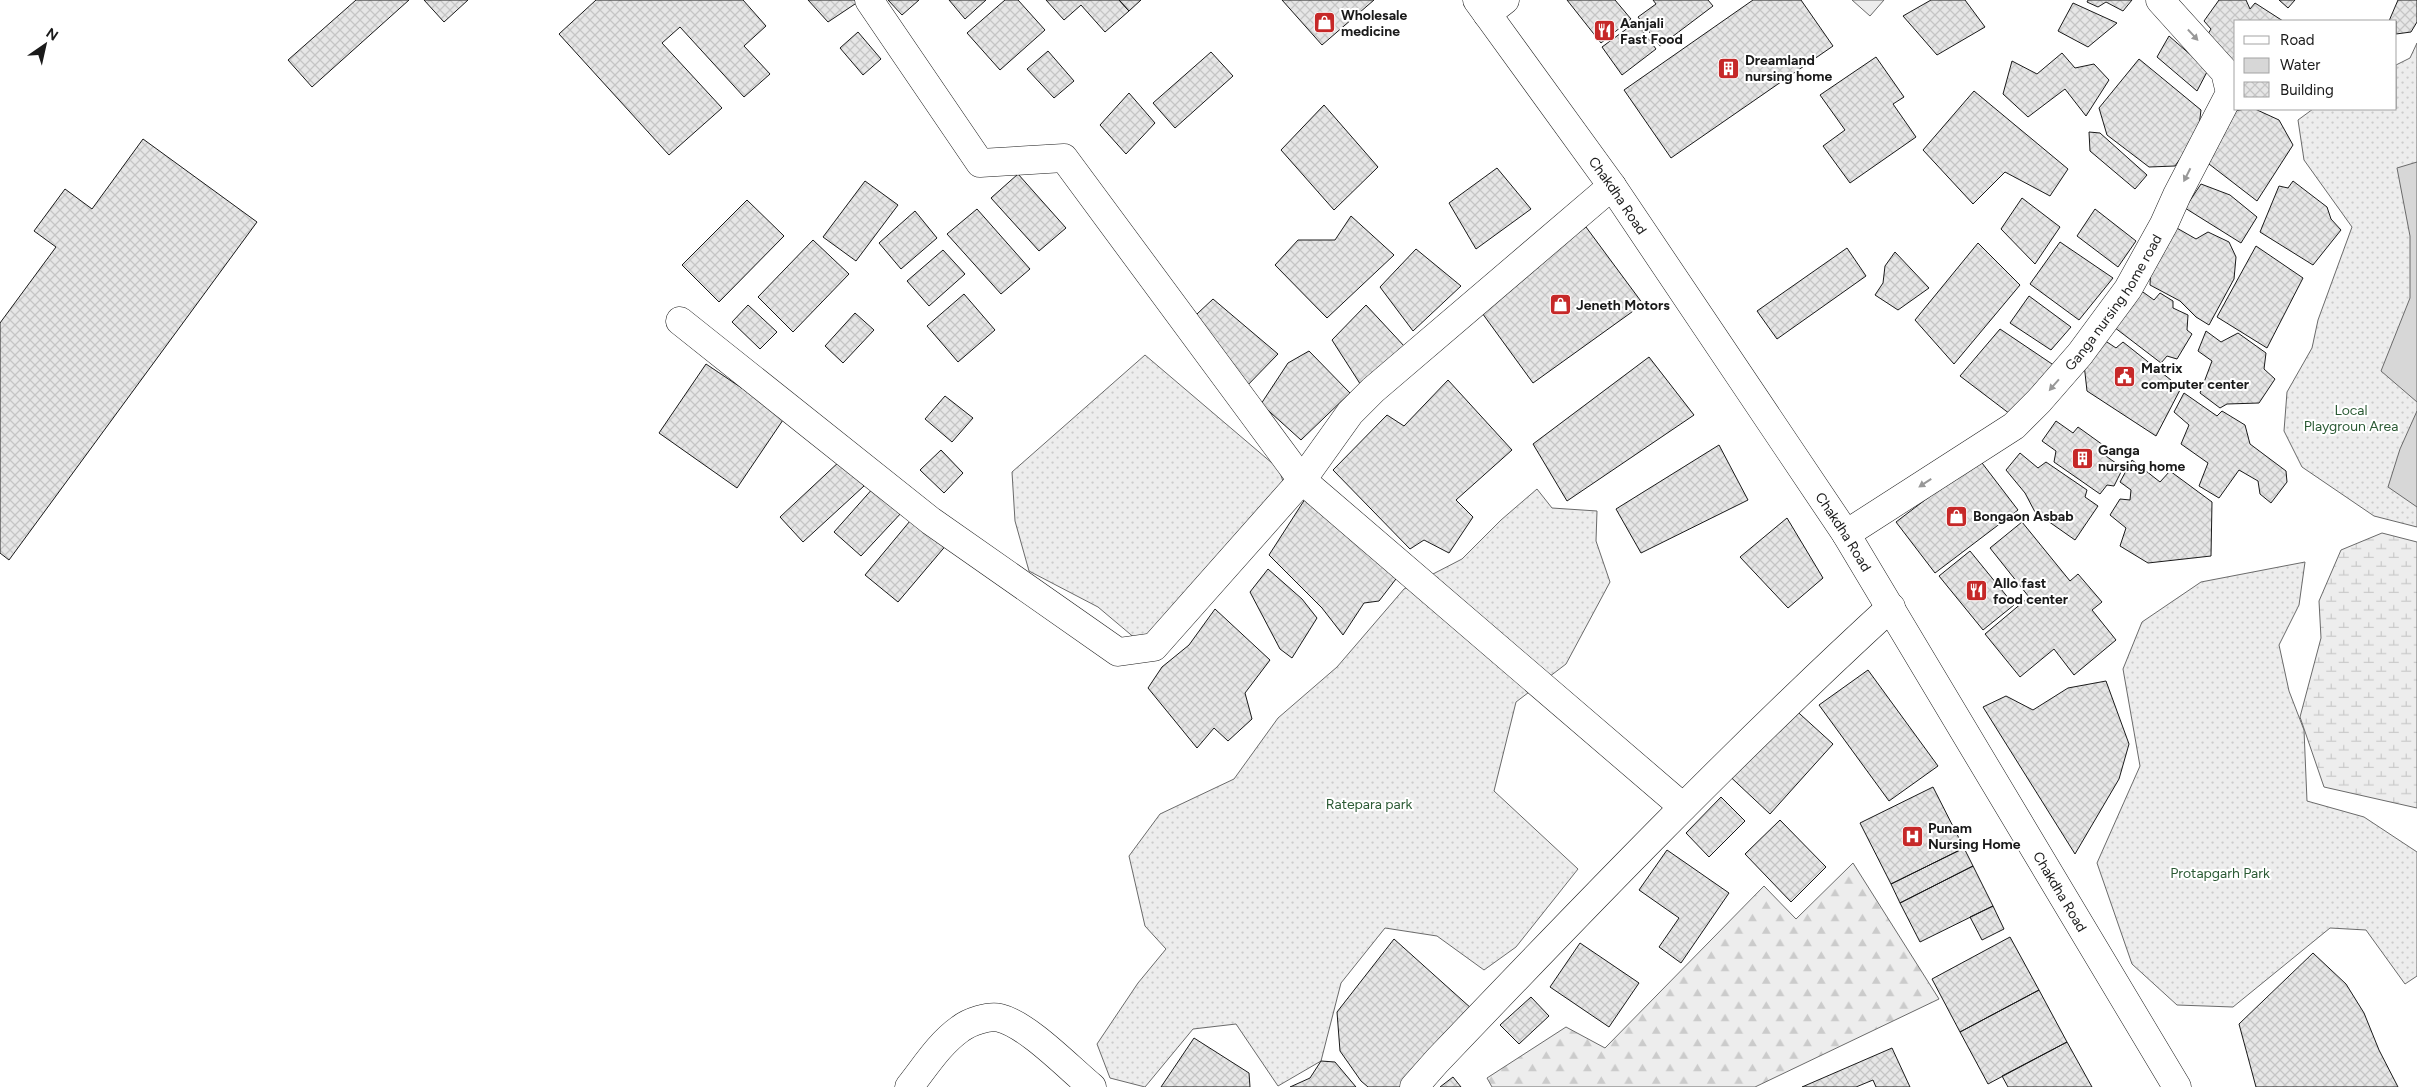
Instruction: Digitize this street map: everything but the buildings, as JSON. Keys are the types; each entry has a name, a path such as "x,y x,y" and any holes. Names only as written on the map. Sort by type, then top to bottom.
{"street":[{"path":"869,0 980,163 1064,158 1302,480 1683,807"},
{"name":"Ganga nursing home road","path":"1846,534 2014,426 2039,402 2080,354 2128,289 2164,224 2230,93 2224,72 2160,0"},
{"name":"Chakdha Road","path":"1490,5 1846,534 1891,607 2167,1082"},
{"path":"680,321 931,521 1118,652 1154,648 1302,480 1350,413 1373,390 1612,186"},
{"path":"1414,1087 1436,1061 1578,913 1683,807 1794,696 1891,607"},
{"path":"909,1087 942,1045 961,1028 981,1020 999,1018 1027,1032 1092,1087"}],"green space":[{"name":"Local Playgroun Area","path":"2417,43 2417,527 2374,516 2302,467 2284,431 2287,392 2312,348 2318,320 2352,227 2304,160 2298,120 2312,110 2397,110 2397,64 2410,58"},
{"path":"1145,355 1279,469 1288,497 1149,650 1098,607 1029,571 1015,521 1012,472"},
{"name":"Ratepara park","path":"1537,489 1552,508 1597,511 1596,541 1610,582 1566,664 1516,702 1494,791 1578,869 1516,947 1484,970 1437,936 1385,928 1341,983 1321,1061 1278,1086 1236,1024 1193,1029 1145,1087 1110,1078 1097,1044 1138,983 1166,949 1145,926 1129,856 1160,814 1234,779 1278,718 1337,667 1404,589 1462,559 1501,520"},
{"path":"2382,533 2417,542 2417,808 2324,787 2300,717 2321,638 2319,601 2341,550"},
{"name":"Protapgarh Park","path":"2305,562 2299,605 2279,645 2289,691 2304,730 2307,801 2364,817 2417,852 2417,976 2405,984 2366,930 2330,928 2233,1007 2177,1005 2132,964 2097,863 2140,766 2123,669 2142,622 2201,582"},
{"path":"1853,863 1939,999 1755,1087 1492,1087 1487,1078 1566,1027 1605,1048 1764,886 1796,919"}],"shaded area":[{"path":"1852,0 1884,0 1870,16"}],"water":[{"path":"2417,162 2417,402 2381,371 2410,298 2410,236 2397,168"},
{"path":"2417,411 2417,507 2388,487 2400,449"}],"place":[{"name":"Wholesale medicine","path":"1325,23"},
{"name":"Aanjali Fast Food","path":"1604,31"},
{"name":"Dreamland nursing home","path":"1729,68"},
{"name":"Jeneth Motors","path":"1560,305"},
{"name":"Matrix computer center","path":"2125,376"},
{"name":"Ganga nursing home","path":"2082,458"},
{"name":"Bongaon Asbab","path":"1957,516"},
{"name":"Allo fast food center","path":"1977,591"},
{"name":"Punam Nursing Home","path":"1912,836"}]}
